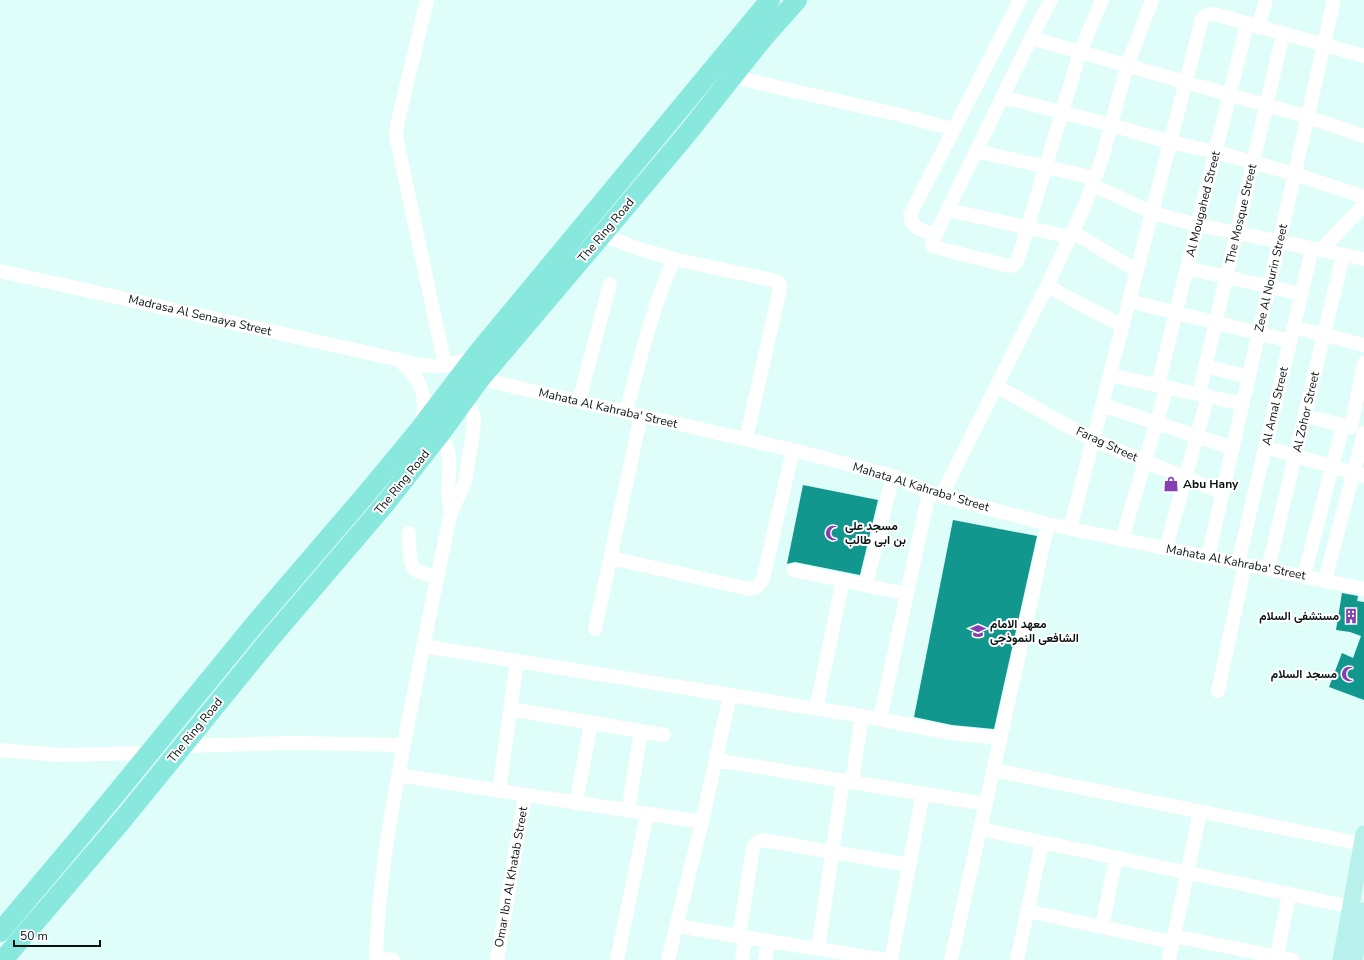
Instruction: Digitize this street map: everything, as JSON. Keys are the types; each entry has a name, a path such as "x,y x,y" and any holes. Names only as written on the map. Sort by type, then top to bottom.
{"highway":[{"name":"The Ring Road","path":"0,932 102,812 148,753 419,430 476,355 770,0"},
{"name":"The Ring Road","path":"3,960 120,823 269,640 385,504 440,434 480,379 686,135 765,36 797,0"},
{"path":"669,121 686,135"}],"main road":[{"path":"1354,960 1360,916 1363,839"},
{"path":"1341,960 1360,916"}],"street":[{"path":"427,0 397,125 396,136 445,366"},
{"path":"936,235 915,227 912,223 910,215 1020,0"},
{"path":"1051,0 1031,38 932,243 934,247 1012,266 1015,264 1028,228 1080,52 1102,0"},
{"path":"880,719 907,594 935,494 996,386 1047,286 1085,205 1111,125 1127,66 1152,0"},
{"name":"Al Mougahed Street","path":"1122,539 1156,423 1176,313 1230,95 1253,25 1266,0"},
{"name":"Zee Al Nourin Street","path":"1208,557 1334,0"},
{"path":"1070,529 1204,16 1214,14 1364,56"},
{"name":"The Mosque Street","path":"1166,548 1197,436 1204,395 1205,366 1283,34"},
{"path":"1031,38 1186,83 1308,116 1364,136"},
{"path":"733,77 900,115 953,129"},
{"path":"1003,97 1170,142 1253,162 1364,197"},
{"path":"976,151 1094,181 1153,213 1198,225 1364,260"},
{"path":"1317,250 1364,205"},
{"path":"948,210 1028,228 1071,234 1137,271"},
{"path":"602,235 674,259 776,281 780,285 746,439"},
{"name":"Al Amal Street","path":"1218,691 1266,447 1301,294 1317,250"},
{"name":"Al Zohor Street","path":"1268,569 1343,255"},
{"path":"626,412 654,308 663,282 674,259"},
{"path":"1187,268 1301,294"},
{"name":"Madrasa Al Senaaya Street","path":"0,271 400,360 416,366 445,366 459,363 476,355"},
{"path":"579,401 610,284"},
{"path":"1047,286 1122,326"},
{"path":"1129,301 1290,341"},
{"path":"1294,327 1364,345"},
{"path":"400,360 412,371 420,384 424,399 424,415 419,430"},
{"path":"1325,580 1359,474 1355,429 1364,363"},
{"path":"1205,366 1249,377"},
{"path":"1110,374 1243,404"},
{"name":"Mahata Al Kahraba' Street","path":"480,379 792,450 893,476 935,494 1048,524 1364,589"},
{"name":"Farag Street","path":"996,386 1093,440 1222,493"},
{"path":"393,960 376,959 379,903 386,844 423,646 451,512 459,497 464,482 473,433 474,417 466,397"},
{"path":"1102,405 1233,448"},
{"path":"595,630 641,415"},
{"path":"1305,416 1355,429"},
{"path":"1304,576 1332,466 1355,429"},
{"path":"440,434 444,439 450,459 448,490 451,512"},
{"path":"1266,447 1359,474"},
{"path":"611,558 749,589 757,587 762,579 792,450"},
{"path":"866,585 893,476"},
{"path":"951,960 1048,524"},
{"path":"409,533 410,560 413,567 420,572 438,576"},
{"path":"793,570 907,594"},
{"path":"816,709 843,580"},
{"path":"423,646 862,716 952,733 1000,738"},
{"path":"499,791 517,661"},
{"path":"668,960 702,822 730,695"},
{"path":"510,709 664,735"},
{"path":"818,949 832,852 862,716"},
{"path":"576,803 591,722"},
{"path":"628,811 641,731"},
{"path":"182,746 294,744 404,746"},
{"path":"0,750 59,756 148,753"},
{"path":"716,760 986,804"},
{"path":"993,770 1200,812 1363,839"},
{"path":"398,775 702,822"},
{"path":"891,960 923,793"},
{"name":"Omar Ibn Al Khatab Street","path":"497,960 525,795"},
{"path":"1168,960 1200,812"},
{"path":"617,960 647,814"},
{"path":"980,829 1289,894 1360,916"},
{"path":"742,960 742,937 753,848 754,844 757,842 762,840 909,865"},
{"path":"1017,960 1042,842"},
{"path":"1102,927 1116,858"},
{"path":"1277,956 1289,894"},
{"path":"1028,911 1102,927 1277,956 1293,960"},
{"path":"677,926 886,960"},
{"path":"765,960 768,941"}],"building":[{"name":"مسجد على بن ابى طالب","path":"803,485 878,500 860,575 795,562 787,564"},
{"name":"معهد الامام الشافعى النموذجى","path":"953,520 1037,536 994,729 952,725 914,717"},
{"path":"1342,593 1358,596 1357,601 1364,602 1364,700 1329,687 1342,653 1353,658 1361,636 1350,632 1336,630"}],"place":[{"name":"Abu Hany","path":"1171,484"},
{"name":"مسجد على بن ابى طالب","path":"833,533"},
{"name":"مستشفى السلام","path":"1351,616"},
{"name":"معهد الامام الشافعى النموذجى","path":"978,631"},
{"name":"مسجد السلام","path":"1349,674"}]}
